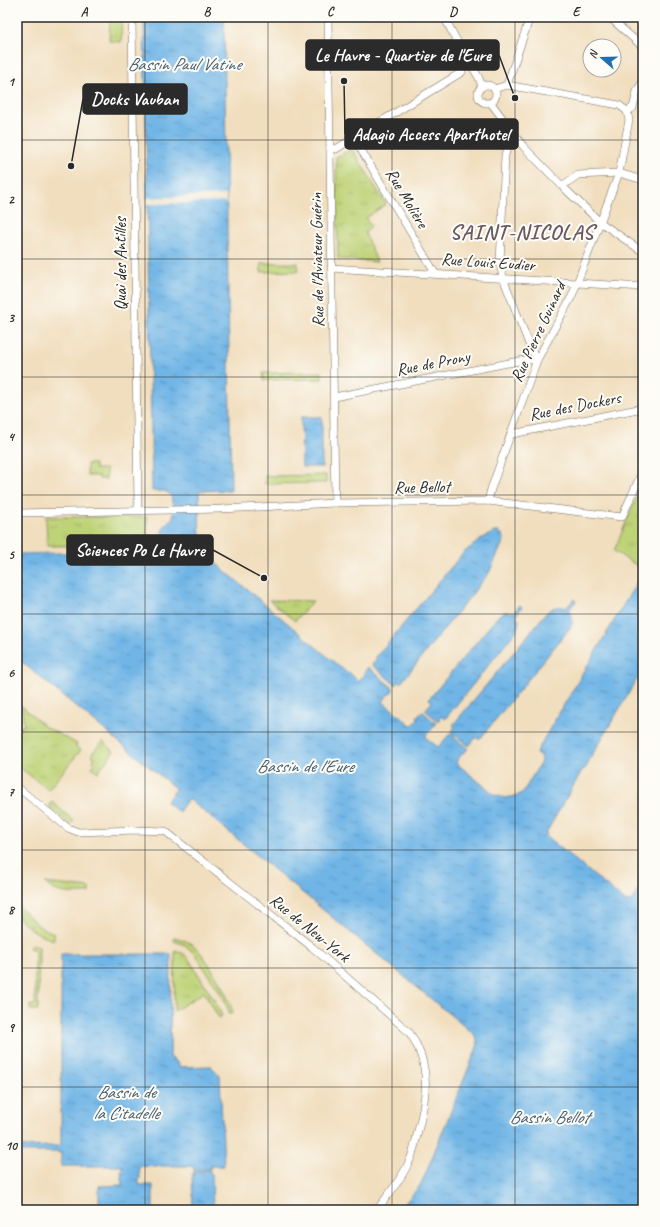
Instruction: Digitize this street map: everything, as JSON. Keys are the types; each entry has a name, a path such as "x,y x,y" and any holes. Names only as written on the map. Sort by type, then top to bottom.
{"street":[{"name":"Quai des Antilles","path":"132,17 138,510"},
{"name":"Rue de l'Aviateur Guérin","path":"328,17 335,503"},
{"path":"444,17 479,78 482,87"},
{"path":"508,85 530,17"},
{"path":"609,17 643,47"},
{"path":"330,148 336,149 462,72"},
{"path":"494,89 496,96 491,102 484,103 480,100 478,93 482,87 488,86 494,89 508,85 619,105 627,111 633,108 643,81"},
{"path":"491,102 523,146 562,186 600,222 643,252"},
{"name":"Rue Pierre Guinard","path":"488,501 492,485 512,434 537,360 572,296 619,174 629,120 627,111"},
{"path":"514,135 508,145 505,155 500,263 503,278 537,360"},
{"name":"Rue Molière","path":"354,138 435,274"},
{"path":"562,186 578,175 619,174 643,180"},
{"name":"Rue Louis Eudier","path":"331,268 643,287"},
{"name":"Rue de Prony","path":"334,397 524,360 537,360"},
{"name":"Rue des Dockers","path":"512,434 643,408"},
{"name":"Rue Bellot","path":"17,513 221,509 335,503 488,501 622,517 643,470"},
{"name":"Rue de New-York","path":"17,787 73,831 165,831 312,947 409,1032 417,1043 421,1055 426,1083 422,1120 408,1166 377,1210"}],"green space":[{"path":"110,17 122,17 121,42 109,41"},
{"path":"352,149 386,204 366,218 371,226 365,233 377,262 338,259 336,157"},
{"path":"261,263 298,263 298,271 261,272"},
{"path":"322,372 322,379 264,380 263,373"},
{"path":"87,464 95,464 95,469 106,469 106,479 99,479 99,476 87,476"},
{"path":"326,475 326,483 265,484 265,476"},
{"path":"643,482 643,567 642,569 614,551"},
{"path":"46,517 147,517 147,545 47,546"},
{"path":"269,600 313,601 295,621"},
{"path":"21,705 44,726 77,744 76,747 81,750 48,790 17,765 17,720 18,730 20,729 20,726 24,726"},
{"path":"102,741 114,751 98,772 92,767 95,758 91,755"},
{"path":"52,802 74,821 70,825 50,808 49,804"},
{"path":"45,883 90,888 90,893 60,892"},
{"path":"17,905 40,927 54,933 54,940 39,934 21,920 17,916"},
{"path":"174,937 192,944 199,951 222,987 233,1013 230,1014 223,997 195,954 185,945 174,941"},
{"path":"32,944 39,947 38,1010 30,1010 30,1005 35,1005 35,950 29,948"},
{"path":"175,950 183,953 188,958 215,1001 222,1016 219,1018 204,992 174,1011"}],"water":[{"path":"144,17 224,17 231,490 199,491 200,550 357,680 365,675 364,673 367,668 369,668 393,688 383,702 411,725 413,725 418,719 417,717 420,713 423,712 436,723 436,725 426,735 426,738 438,747 450,734 468,749 461,755 456,763 495,795 505,798 517,796 523,792 541,762 540,755 536,753 643,572 643,669 585,769 583,769 546,833 546,836 625,901 629,902 632,900 643,881 643,1210 399,1210 419,1187 425,1175 477,1047 478,1043 476,1036 190,800 187,800 179,812 166,802 175,788 17,658 17,554 159,550 164,545 162,533 164,526 173,518 173,503 171,495 165,491 152,491"},
{"path":"301,417 322,417 322,467 302,467"},
{"path":"494,532 499,532 502,534 504,540 489,573 401,683 399,681 396,685 372,665 376,660 376,657 463,553 483,538"},
{"path":"574,599 576,601 569,610 572,619 570,628 479,740 476,737 469,746 451,732 455,727 453,725 547,612 556,607 566,608"},
{"path":"520,605 522,607 516,615 519,621 517,630 445,719 441,716 438,721 425,710 432,702 429,699 499,615 505,612 514,612"},
{"name":"Bassin de la Citadelle","path":"61,954 171,954 170,1057 178,1063 180,1067 211,1066 220,1076 224,1166 211,1166 210,1169 194,1169 192,1166 139,1166 139,1185 153,1185 153,1210 99,1210 99,1186 123,1185 121,1170 123,1166 61,1166 61,1154 58,1152 17,1152 17,1147 58,1146 61,1143"},
{"path":"194,1170 210,1170 210,1174 212,1175 213,1210 193,1210 192,1174 194,1174"}],"pier":[{"path":"226,195 226,202 147,204 147,198"}],"place":[{"name":"Adagio Access Aparthotel","path":"344,81"},
{"name":"Le Havre - Quartier de l'Eure","path":"515,98"},
{"name":"Docks Vauban","path":"71,166"},
{"name":"Sciences Po Le Havre","path":"264,578"}],"district":[{"name":"SAINT-NICOLAS","path":"522,232"}],"water label":[{"name":"Bassin Paul Vatine","path":"184,64"},
{"name":"Bassin de l'Eure","path":"305,766"},
{"name":"Bassin Bellot","path":"549,1117"}]}
